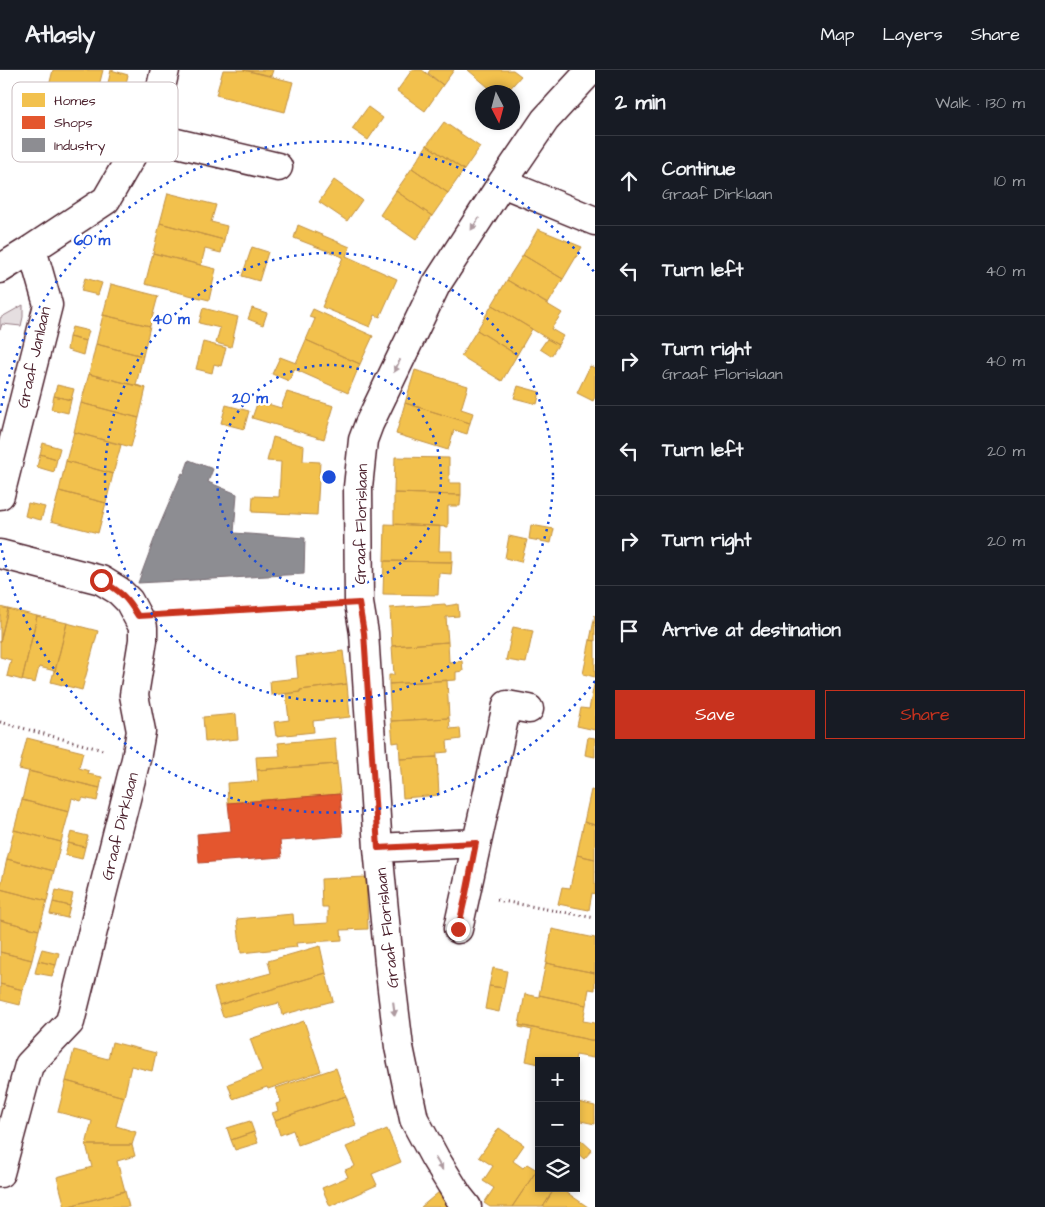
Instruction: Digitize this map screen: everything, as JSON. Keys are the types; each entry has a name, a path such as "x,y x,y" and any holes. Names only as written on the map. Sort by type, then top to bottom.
{"street":[{"name":"Graaf Florislaan","path":"467,1207 435,1158 414,1118 399,1047 378,848 364,633 359,603 358,486 363,440 436,285 545,120 591,70"},
{"path":"178,143 278,167"},
{"path":"0,269 106,200 128,162"},
{"path":"502,183 595,221"},
{"name":"Graaf Janlaan","path":"0,495 48,305 32,249"},
{"name":"Graaf Dirklaan","path":"0,554 101,580 119,590 129,601 143,627 143,640 134,694 141,731 136,759 70,1022 29,1065 0,1173"},
{"path":"458,929 507,705 529,709"},
{"path":"378,848 476,843"}],"path":[{"path":"138,616 359,603"},
{"path":"0,722 136,759"},
{"path":"466,894 595,918"}],"shaded area":[{"path":"23,305 21,326 2,324 0,330 0,318"}],"building: Homes":[{"path":"53,70 103,70 100,82 50,82"},
{"path":"111,70 128,75 126,82 108,82"},
{"path":"223,70 244,70 293,82 285,112 216,95"},
{"path":"244,70 273,70 271,76"},
{"path":"412,70 422,70 443,85 425,111 397,91"},
{"path":"430,70 454,70 443,85 428,73"},
{"path":"468,70 513,70 521,76 513,85 486,85"},
{"path":"368,107 383,118 368,140 352,129"},
{"path":"444,122 480,147 464,170 427,145"},
{"path":"427,145 464,170 448,193 412,168"},
{"path":"412,168 448,193 432,216 396,191"},
{"path":"334,180 362,200 347,221 319,202"},
{"path":"396,191 432,216 416,240 380,215"},
{"path":"168,193 216,205 211,222 227,226 224,240 160,223"},
{"path":"160,223 224,240 221,253 205,249 201,265 153,253"},
{"path":"298,225 350,247 346,256 397,279 380,317 375,315 370,327 322,307 343,257 294,238"},
{"path":"538,229 582,247 563,279 523,255"},
{"path":"252,247 268,252 259,281 242,276"},
{"path":"153,253 216,269 209,300 145,284"},
{"path":"523,255 563,279 548,304 507,280"},
{"path":"85,278 102,283 98,295 81,291"},
{"path":"507,280 562,313 551,329 563,336 558,345 492,305"},
{"path":"111,284 158,296 150,326 103,315"},
{"path":"492,305 532,329 517,355 477,330"},
{"path":"203,308 238,317 231,347 216,343 220,328 199,323"},
{"path":"252,308 267,313 263,325 248,319"},
{"path":"313,309 373,336 360,364 306,340 315,319 309,317"},
{"path":"103,315 150,326 143,356 96,344"},
{"path":"72,327 89,331 86,341 69,337"},
{"path":"477,330 517,355 502,381 461,356"},
{"path":"69,337 86,341 83,355 67,350"},
{"path":"547,339 558,345 551,356 540,349"},
{"path":"306,340 360,364 348,393 294,369 289,381 272,374 280,357 296,363"},
{"path":"203,342 226,348 221,366 214,364 212,373 196,369"},
{"path":"96,344 143,356 136,385 146,388 89,374"},
{"path":"590,366 595,368 595,397 593,401 577,393"},
{"path":"415,370 468,386 461,409 473,413 470,423 405,403"},
{"path":"89,374 146,388 139,418 81,403"},
{"path":"57,385 74,389 71,400 54,396"},
{"path":"518,386 540,392 537,404 514,398"},
{"path":"287,392 334,406 324,439 252,418 258,401 281,408"},
{"path":"54,396 71,400 68,413 51,409"},
{"path":"81,403 139,418 131,447 74,432"},
{"path":"405,403 470,423 467,434 454,430 448,450 396,434"},
{"path":"226,405 249,411 244,429 221,423"},
{"path":"74,432 121,445 113,474 66,461"},
{"path":"273,437 304,446 303,461 320,462 317,515 252,512 253,496 279,497 281,462 267,461"},
{"path":"43,443 60,448 57,459 40,454"},
{"path":"40,454 57,459 54,472 37,467"},
{"path":"395,457 449,458 449,483 461,483 461,495 394,493"},
{"path":"66,461 113,474 106,503 59,491"},
{"path":"59,491 106,503 98,533 51,521"},
{"path":"394,493 461,495 460,506 448,506 448,527 394,524"},
{"path":"28,503 45,507 41,520 25,516"},
{"path":"385,524 440,526 439,551 452,551 452,562 384,561"},
{"path":"531,525 554,529 551,543 529,539"},
{"path":"509,536 527,540 521,562 505,558"},
{"path":"384,561 452,562 451,574 439,573 438,595 383,594"},
{"path":"445,604 446,606 458,604 459,616 446,617 448,642 392,646 390,608"},
{"path":"0,607 8,609 0,642"},
{"path":"8,609 37,616 22,680 7,676 11,660 0,657 0,642"},
{"path":"595,615 595,641 590,640"},
{"path":"37,616 67,623 55,671 39,667 35,683 22,680"},
{"path":"67,623 98,631 82,690 51,682"},
{"path":"513,627 533,631 526,663 506,660"},
{"path":"590,640 595,641 595,677 583,674"},
{"path":"448,642 449,662 462,661 463,671 456,672 456,680 389,684 389,675 394,675 392,646"},
{"path":"343,651 347,684 271,695 270,681 298,678 296,657"},
{"path":"447,680 449,718 391,721 389,684"},
{"path":"595,680 595,730 577,726 581,708 589,709"},
{"path":"347,684 350,717 313,721 314,732 276,736 274,722 289,720 286,694 300,692 300,690"},
{"path":"236,714 238,739 205,742 203,717"},
{"path":"449,718 450,729 460,728 461,739 447,741 448,752 437,753 437,757 400,759 399,742 393,743 391,721"},
{"path":"588,737 595,738 595,757 585,755"},
{"path":"27,738 83,752 79,768 89,771 88,774 102,777 100,788 19,769"},
{"path":"335,738 337,764 257,770 256,757 280,756 278,743"},
{"path":"437,757 439,795 403,798 400,759"},
{"path":"337,764 340,794 228,803 227,783 258,781 257,770"},
{"path":"29,771 100,788 97,801 83,798 81,801 72,798 69,812 22,800"},
{"path":"591,790 595,791 595,825 584,822"},
{"path":"22,800 69,812 61,842 14,830"},
{"path":"584,822 595,825 595,859 577,855"},
{"path":"14,830 61,842 54,871 7,859"},
{"path":"71,832 88,836 85,847 68,843"},
{"path":"68,843 85,847 82,859 65,855"},
{"path":"577,855 595,859 595,894 592,893 589,910 558,904 562,887 570,888"},
{"path":"7,859 54,871 47,901 0,889"},
{"path":"366,877 368,929 341,930 342,940 296,943 297,947 241,953 237,919 293,914 294,925 328,923 328,907 322,907 321,879"},
{"path":"0,889 47,901 39,930 0,920"},
{"path":"56,890 73,894 70,906 53,902"},
{"path":"53,902 70,906 67,918 50,914"},
{"path":"0,920 39,930 32,960 0,952"},
{"path":"552,929 595,938 595,973 546,963"},
{"path":"320,946 326,973 219,1005 214,988 271,973 268,961"},
{"path":"42,949 59,953 56,965 38,961"},
{"path":"0,952 32,960 23,990 0,984"},
{"path":"38,961 56,965 52,976 35,973"},
{"path":"546,963 595,973 595,990 589,989 586,1005 539,995"},
{"path":"493,968 507,971 504,988 489,986"},
{"path":"326,973 333,1001 282,1015 279,1003 223,1017 219,1005"},
{"path":"0,984 23,990 20,1005 0,1000"},
{"path":"489,986 504,988 499,1012 485,1009"},
{"path":"525,994 539,997 539,995 586,1005 583,1021 595,1023 595,1041 519,1025"},
{"path":"304,1021 321,1071 233,1099 228,1084 262,1071 250,1039"},
{"path":"519,1025 595,1041 593,1058 576,1055 576,1057 535,1057 535,1063 526,1061 532,1030 519,1027"},
{"path":"112,1042 156,1053 152,1071 131,1066 124,1097 66,1081 74,1050 108,1059"},
{"path":"336,1068 346,1096 275,1120 272,1113 278,1111 276,1104 281,1102 276,1088"},
{"path":"66,1081 124,1097 116,1126 136,1132 132,1145 86,1145 92,1121 58,1112"},
{"path":"346,1096 356,1125 298,1145 293,1130 280,1135 275,1120"},
{"path":"580,1102 595,1106 595,1124 580,1121"},
{"path":"250,1121 254,1132 231,1140 227,1128"},
{"path":"499,1128 524,1145 513,1161 523,1168 527,1164 535,1169 535,1173 512,1207 490,1207 484,1203 494,1188 483,1181 493,1166 479,1157"},
{"path":"387,1129 401,1162 372,1174 377,1185 330,1206 322,1188 348,1177 345,1170 355,1166 346,1147"},
{"path":"254,1132 258,1143 235,1150 231,1140"},
{"path":"581,1140 592,1150 584,1159 580,1156"},
{"path":"86,1145 132,1145 135,1156 117,1161 125,1191 65,1207 57,1177 92,1167"},
{"path":"535,1173 535,1192 552,1192 543,1207 512,1207"},
{"path":"125,1191 129,1207 66,1207"},
{"path":"439,1192 452,1207 421,1207"},
{"path":"552,1192 566,1192 588,1207 543,1207"}],"building: Shops":[{"path":"340,794 343,836 280,841 282,857 199,863 197,834 231,831 228,803"}],"building: Industry":[{"path":"189,460 213,469 208,482 237,494 234,533 305,538 304,574 138,583 158,529"}],"route":[{"path":"101,580 119,590 129,601 138,616 359,603 364,633 378,848 476,843 458,929"}]}
